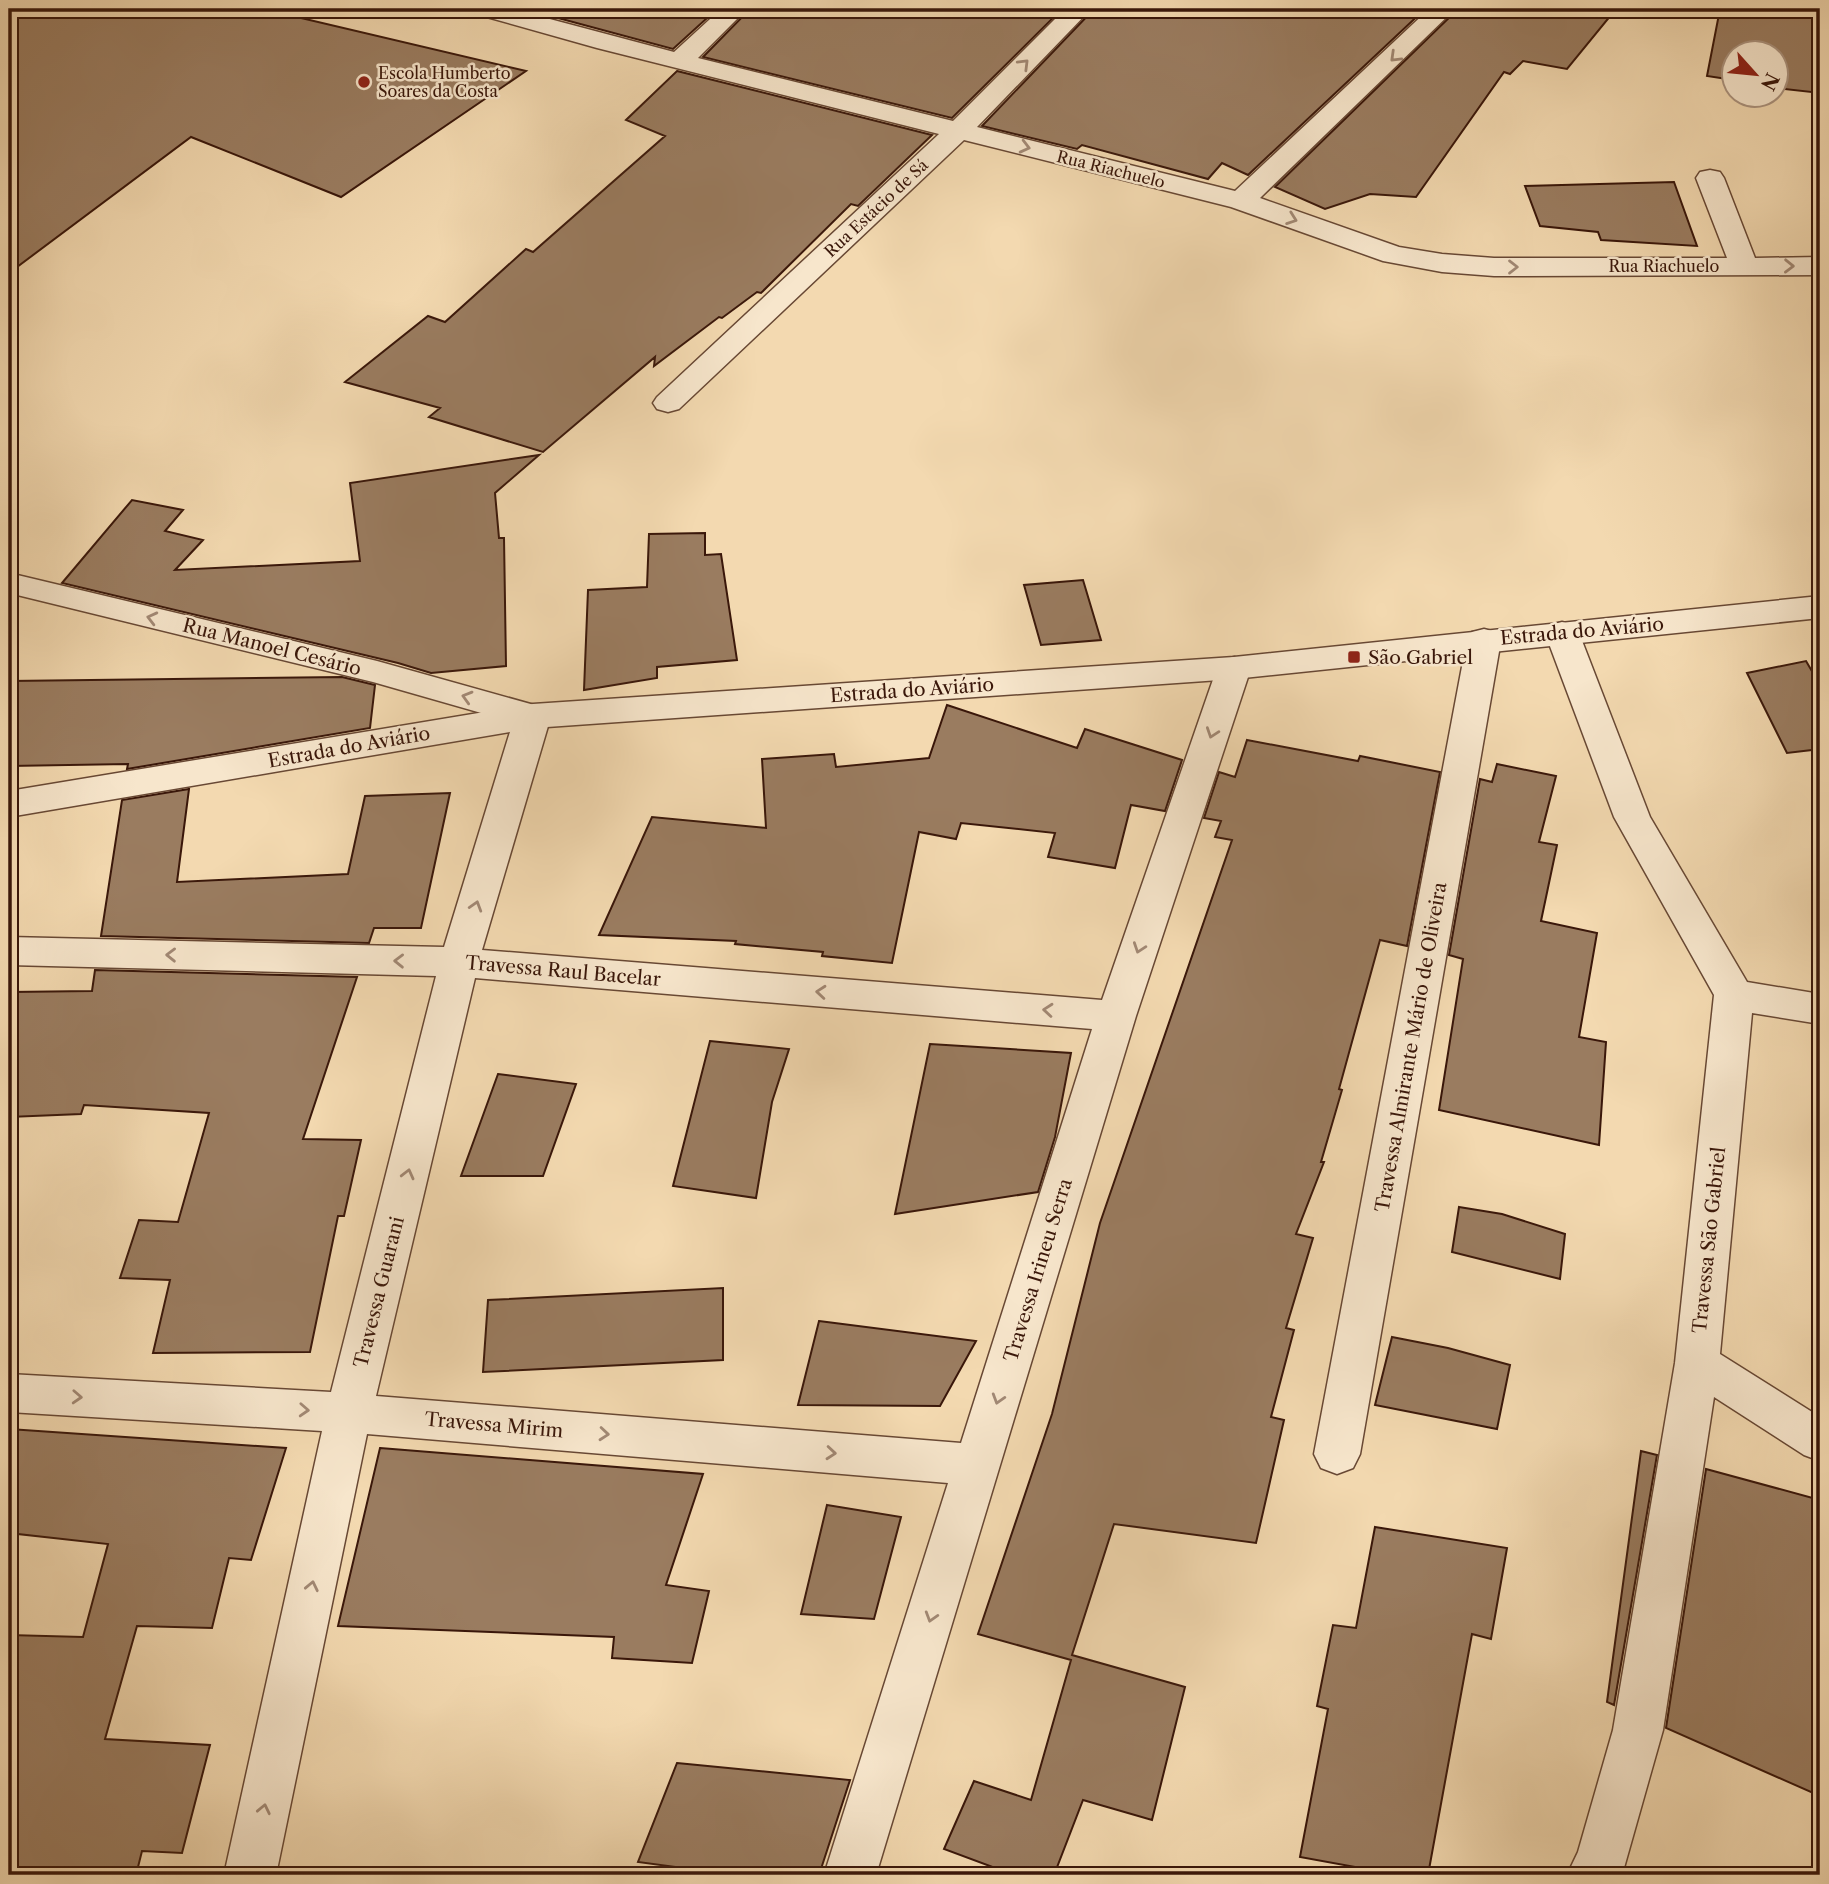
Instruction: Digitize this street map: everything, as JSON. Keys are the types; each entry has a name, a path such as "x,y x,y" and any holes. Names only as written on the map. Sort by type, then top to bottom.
{"street":[{"name":"Rua Riachuelo","path":"485,9 680,61 1241,201 1393,256 1494,267 1820,266"},
{"path":"680,61 735,9"},
{"name":"Rua Estácio de Sá","path":"668,403 959,130 1079,9"},
{"path":"1241,201 1443,9"},
{"name":"Rua Riachuelo","path":"1710,178 1744,266"},
{"name":"Rua Manoel Cesário","path":"9,583 377,672 533,716"},
{"name":"Estrada do Aviário","path":"9,804 533,716 1234,668 1820,607"},
{"path":"1562,634 1632,817 1734,995 1820,1009"},
{"name":"Travessa Almirante Mário de Oliveira","path":"1337,1454 1484,640"},
{"name":"Travessa Irineu Serra","path":"850,1875 1116,1016 1234,668"},
{"name":"Travessa Guarani","path":"250,1875 349,1413 459,962 533,716"},
{"name":"Travessa Raul Bacelar","path":"9,951 459,962 1116,1016"},
{"name":"Travessa São Gabriel","path":"1593,1875 1600,1865 1638,1730 1697,1363 1734,995"},
{"path":"1697,1363 1820,1441"},
{"name":"Travessa Mirim","path":"9,1393 349,1413 978,1465"}],"building":[{"path":"9,9 263,9 526,71 341,197 191,137 9,273"},
{"path":"559,9 717,9 673,49 558,18"},
{"path":"750,9 1062,9 952,118 703,57"},
{"path":"1094,9 1425,9 1248,175 1222,163 1208,179 1082,145 1077,149 982,126"},
{"path":"1458,9 1616,9 1567,69 1523,61 1510,74 1504,72 1416,197 1370,194 1325,209 1275,187"},
{"path":"1720,9 1820,9 1820,93 1790,90 1790,38 1720,38 1720,78 1707,76"},
{"path":"677,71 932,135 858,206 851,204 761,293 757,292 722,318 719,317 654,366 655,357 543,452 429,417 440,408 345,382 428,316 445,322 526,249 533,252 665,136 626,120"},
{"path":"1674,182 1697,246 1601,240 1598,232 1540,226 1525,186"},
{"path":"539,455 495,493 499,538 504,538 506,666 431,673 62,583 132,500 183,510 165,531 203,540 175,570 360,561 350,483"},
{"path":"705,533 705,555 721,554 737,660 657,667 657,678 584,690 588,590 647,587 649,534"},
{"path":"1083,580 1101,640 1041,645 1024,585"},
{"path":"1806,661 1820,685 1820,749 1787,753 1747,673"},
{"path":"342,677 375,685 370,728 127,769 128,764 9,766 9,681"},
{"path":"947,705 1077,748 1085,729 1182,760 1165,811 1131,805 1115,868 1048,857 1055,833 961,823 956,839 919,832 892,963 822,956 823,952 735,944 736,941 599,935 652,817 766,828 762,759 834,754 836,767 929,758"},
{"path":"1247,740 1358,761 1360,756 1440,772 1407,946 1380,940 1339,1089 1342,1090 1321,1162 1324,1162 1296,1234 1313,1238 1286,1328 1294,1330 1271,1417 1284,1420 1256,1543 1114,1524 1072,1655 1185,1687 1152,1820 1083,1800 1054,1875 1014,1875 944,1849 974,1781 1031,1800 1071,1660 978,1634 1052,1414 1100,1223 1232,840 1215,837 1221,821 1204,818 1219,772 1235,777"},
{"path":"1497,764 1556,776 1539,842 1557,845 1541,921 1597,933 1579,1037 1606,1042 1599,1145 1439,1110 1463,959 1449,955 1480,779 1492,782"},
{"path":"189,789 177,882 348,874 365,796 450,793 421,928 374,928 369,943 101,936 122,800"},
{"path":"95,970 357,977 303,1139 361,1140 344,1216 338,1216 310,1352 153,1353 170,1280 120,1278 139,1220 178,1222 209,1113 84,1105 81,1114 9,1117 9,992 92,991"},
{"path":"710,1041 789,1049 772,1102 756,1198 673,1186"},
{"path":"930,1044 1071,1053 1055,1137 1038,1192 895,1214"},
{"path":"498,1074 576,1084 543,1176 461,1176"},
{"path":"1459,1207 1502,1214 1565,1234 1560,1279 1452,1252"},
{"path":"723,1288 723,1360 483,1372 488,1300"},
{"path":"819,1321 976,1341 940,1406 798,1405"},
{"path":"1392,1337 1448,1348 1510,1365 1497,1429 1375,1405"},
{"path":"9,1429 286,1448 251,1560 229,1558 212,1628 137,1626 105,1739 210,1745 182,1853 142,1851 136,1875 9,1875 9,1635 83,1637 108,1544 9,1533"},
{"path":"380,1448 703,1474 666,1585 709,1591 692,1663 612,1658 614,1637 338,1626"},
{"path":"1641,1451 1657,1455 1614,1705 1607,1702"},
{"path":"1706,1469 1820,1500 1820,1796 1666,1728"},
{"path":"827,1505 901,1517 874,1619 801,1614"},
{"path":"1375,1527 1507,1548 1491,1639 1472,1634 1428,1875 1399,1875 1300,1857 1328,1709 1317,1706 1333,1625 1356,1628"},
{"path":"677,1763 850,1780 819,1875 735,1875 638,1862"}],"place":[{"name":"Escola Humberto Soares da Costa","path":"364,82"},
{"name":"São Gabriel","path":"1354,657"}]}
